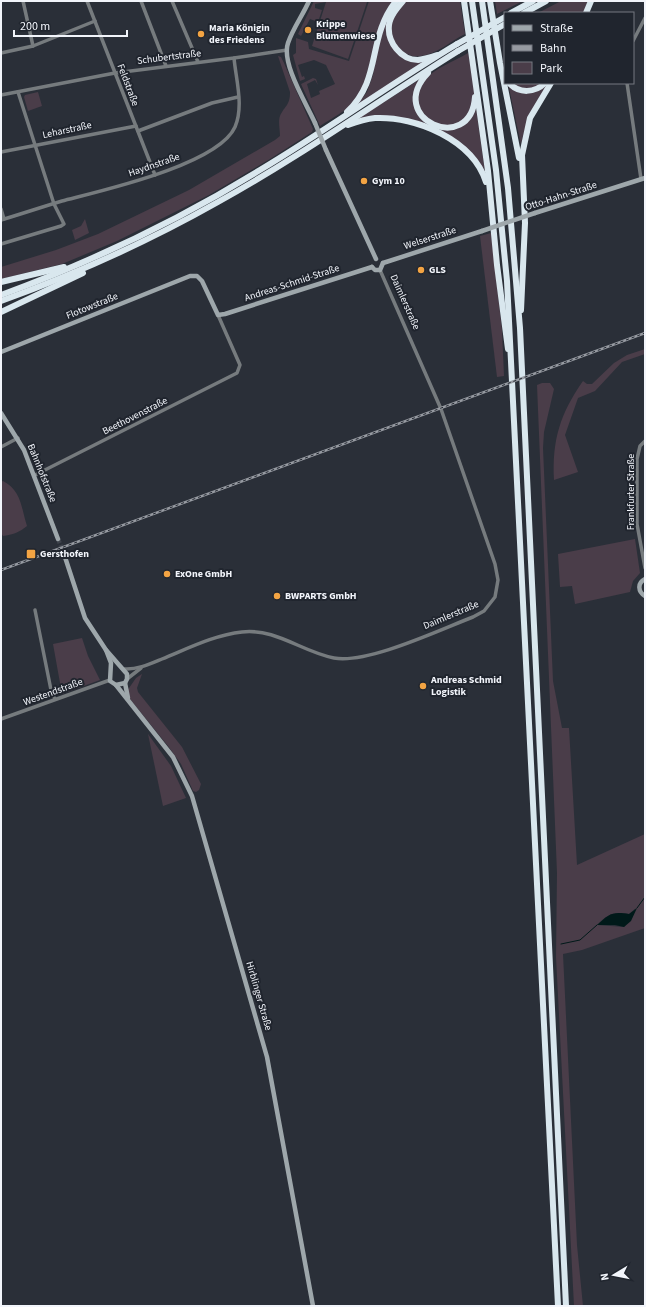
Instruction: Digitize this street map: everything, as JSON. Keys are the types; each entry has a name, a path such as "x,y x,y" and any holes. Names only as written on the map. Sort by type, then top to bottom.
{"highway":[{"path":"336,126 364,91 371,73 380,29 385,17 396,1"},
{"path":"403,1 392,16 389,26 393,45 408,58 418,60 444,53 458,48 504,25"},
{"path":"472,1 496,170 507,281 558,1306"},
{"path":"482,1 508,188 520,328 566,1306"},
{"path":"490,1 504,82"},
{"path":"513,12 532,1"},
{"path":"526,12 546,1"},
{"path":"586,12 591,1"},
{"path":"464,3 491,195 506,339 511,364"},
{"path":"1,294 83,262 138,237 211,199 435,66 458,48 504,18"},
{"path":"1,312 61,284 112,256 218,202 336,126 444,53"},
{"path":"500,63 504,74"},
{"path":"435,66 420,82 416,97 420,113 434,126 443,128 454,127 466,119 475,104 475,84"},
{"path":"504,84 522,170"},
{"path":"510,84 517,89 529,91 536,90 544,84"},
{"path":"520,328 523,292 525,223 522,155 528,123 536,105 550,84"},
{"path":"336,126 365,120 387,118 412,123 431,130 446,137 470,156 485,176 491,195"},
{"path":"1,301 112,256"},
{"path":"1,282 83,262"}],"main road":[{"path":"308,1 290,39 287,50 291,70 376,259 380,259 383,263 380,270 375,270 372,267 373,261 376,259"},
{"name":"Otto-Hahn-Straße","path":"482,231 643,178"},
{"name":"Welserstraße","path":"383,263 482,231"},
{"name":"Andreas-Schmid-Straße","path":"218,315 372,267"},
{"name":"Flotowstraße","path":"1,352 190,276 196,276 202,281 218,315"},
{"name":"Bahnhofstraße","path":"1,413 18,438 35,475 58,539"},
{"name":"Hirblinger Straße","path":"63,551 85,618 106,650 127,674 126,694 136,711"},
{"path":"645,579 639,587 641,593 645,596"},
{"name":"Hirblinger Straße","path":"106,650 111,663 110,680 116,685 163,743 182,772 192,796 267,1057 313,1306"},
{"path":"111,671 122,668"},
{"path":"116,685 126,681"}],"street":[{"path":"23,1 33,46"},
{"name":"Feldstraße","path":"87,1 155,175"},
{"path":"141,1 166,66"},
{"path":"172,1 198,62"},
{"path":"634,39 645,18"},
{"path":"1,53 33,46 95,21"},
{"name":"Schubertstraße","path":"1,95 115,73 287,50"},
{"name":"Haydnstraße","path":"3,220 155,175 186,163 226,140 235,127 238,114 238,97 234,58"},
{"path":"627,84 643,178"},
{"path":"1,244 64,224 54,204 18,92"},
{"path":"138,131 212,103 238,97"},
{"name":"Leharstraße","path":"1,152 136,126"},
{"path":"1,209 3,220"},
{"name":"Daimlerstraße","path":"122,668 144,666 225,635 250,631 274,635 335,658 358,658 472,617 484,611 493,601 496,592 497,574 489,543 436,394 380,270"},
{"name":"Beethovenstraße","path":"35,475 232,376 240,368 218,315"},
{"path":"1,447 18,438"},
{"name":"Frankfurter Straße","path":"645,441 638,450 637,480 638,531 645,568"},
{"path":"35,610 51,690 55,700"},
{"name":"Daimlerstraße","path":"126,681 144,666"},
{"name":"Westendstraße","path":"1,719 110,680"}],"green space":[{"path":"314,1 367,2 348,59 312,46 326,2 315,4 315,8 322,10 318,22 310,19 311,17 301,36 298,34"},
{"path":"369,1 393,1 385,12 380,24 367,80 358,97 349,107 320,126 301,84 313,78 316,79 318,85 315,80 307,84 311,98 320,94 319,91 335,84 326,65 314,60 298,65 302,77 304,76 305,79 300,81 293,55 296,53 296,38 308,42 309,49 349,61"},
{"path":"406,1 460,1 465,34 433,53 421,56 409,55 395,43 391,31 391,25 395,15"},
{"path":"495,1 523,1 497,14"},
{"path":"561,1 588,1 583,12 540,12"},
{"path":"389,15 387,24 397,53 424,62 356,106 367,92 373,75 378,43"},
{"path":"468,53 475,94 473,108 466,117 456,124 446,126 437,124 428,118 422,111 418,102 419,91 424,81 433,72"},
{"path":"278,56 281,57 284,63 313,129 312,132 209,195 117,241 62,264 1,279 1,267 56,250 98,234 189,190 280,136 279,118 288,103 290,92"},
{"path":"422,78 414,98 416,112 425,123 432,127 445,130 453,127 474,114 476,108 485,172 469,152 413,121 354,121"},
{"path":"508,84 549,84 532,112 525,128 521,145"},
{"path":"38,92 42,106 28,111 24,97 25,95"},
{"path":"85,219 89,233 75,240 72,230 81,226"},
{"path":"491,233 502,330 504,376 497,377 480,236"},
{"path":"645,349 645,354 622,362 595,391 578,398 565,435 578,472 554,480 554,452 559,428 568,405 583,381 587,384 592,384 614,363 627,355"},
{"path":"542,383 550,383 554,389 544,432 543,448 553,681 562,728 569,728 577,865 645,834 645,928 582,950 563,954 577,1245 583,1306 574,1306 556,957 557,873 537,385","holes":["636,908 624,927 597,925 604,918 612,914 629,914"]},
{"path":"3,481 14,490 20,500 27,526 16,533 3,536 1,533 1,482"},
{"path":"635,539 640,573 633,581 630,592 575,604 572,586 560,587 558,554"},
{"path":"82,638 88,656 100,680 62,694 53,644"},
{"path":"142,674 137,688 138,692 182,747 201,784 199,790 196,792 193,791 181,764 130,699 127,691 136,678"},
{"path":"148,734 171,766 186,798 163,806"}],"shaded area":[{"path":"637,908 631,921 624,927 615,925 597,925 611,914 629,914"}],"waterway":[{"path":"637,908 645,897"},
{"path":"561,944 580,940 597,925"}],"tunnel":[{"path":"58,539 63,551"}],"railway":[{"path":"1,570 645,333"}],"place":[{"name":"Krippe Blumenwiese","path":"308,30"},
{"name":"Maria Königin des Friedens","path":"201,34"},
{"name":"Gym 10","path":"364,181"},
{"name":"GLS","path":"421,270"},
{"name":"Gersthofen","path":"31,554"},
{"name":"ExOne GmbH","path":"167,574"},
{"name":"BWPARTS GmbH","path":"277,596"},
{"name":"Andreas Schmid Logistik","path":"423,686"}]}
